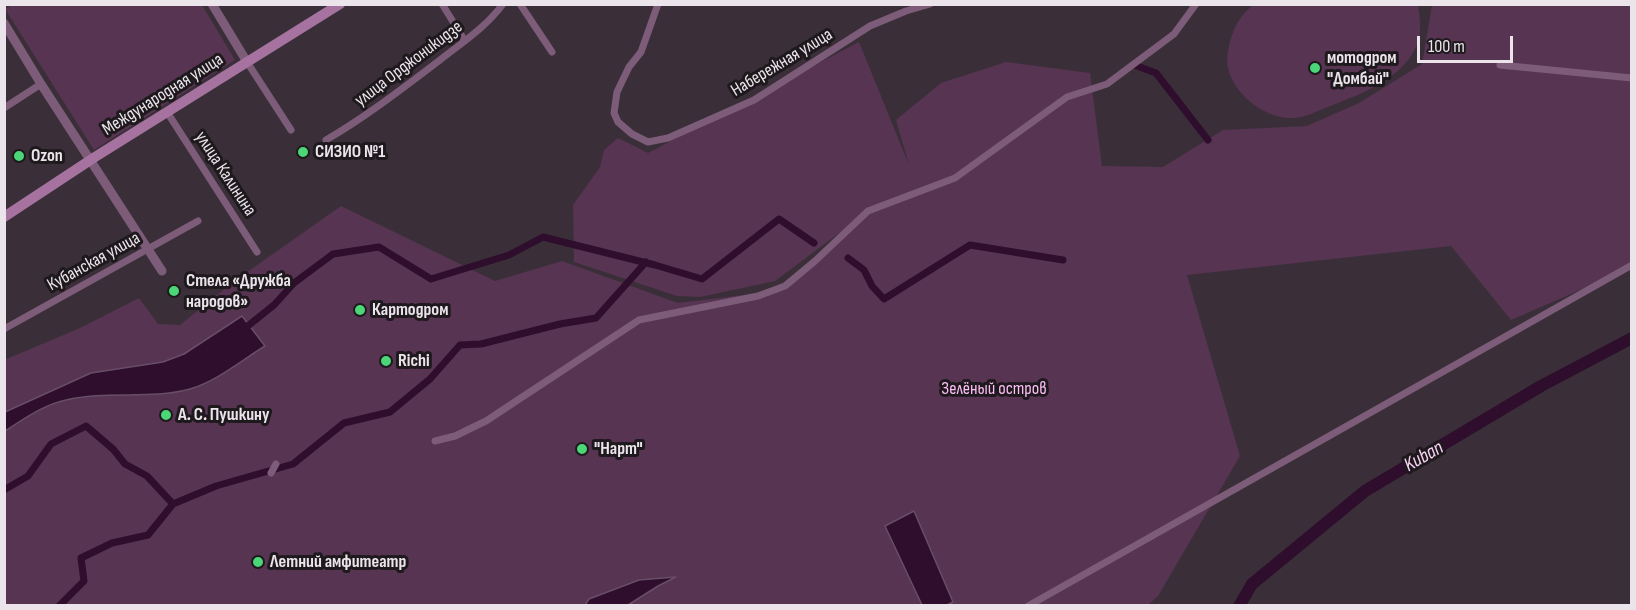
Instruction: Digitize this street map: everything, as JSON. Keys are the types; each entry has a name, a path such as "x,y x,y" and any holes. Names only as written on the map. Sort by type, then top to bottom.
{"main road":[{"name":"Международная улица","path":"4,217 90,160 340,4"}],"street":[{"path":"212,4 291,130"},
{"path":"442,4 465,41"},
{"name":"улица Орджоникидзе","path":"326,140 360,120 395,95 491,21 503,4"},
{"path":"520,4 552,52"},
{"name":"Набережная улица","path":"658,4 642,52 629,67 617,92 614,113 618,122 632,134 648,141 668,138 754,100 870,26 930,4"},
{"path":"435,441 455,436 486,421 639,320 759,296 785,286 815,261 868,210 956,178 1067,97 1107,84 1174,34 1193,6"},
{"path":"4,23 162,271"},
{"path":"1500,65 1632,78"},
{"path":"4,108 41,84"},
{"name":"улица Калинина","path":"167,112 257,252"},
{"name":"Кубанская улица","path":"4,329 198,221"},
{"path":"1028,606 1632,265"},
{"path":"271,473 276,464"}],"green space":[{"path":"13,4 202,5 235,60 94,150 5,9"},
{"name":"мотодром \"Домбай\"","path":"1255,4 1418,5 1419,41 1411,57 1402,67 1381,83 1308,115 1299,118 1281,117 1257,107 1246,98 1237,88 1227,64 1228,51 1237,24 1244,13"},
{"name":"Зелёный остров","path":"1432,5 1631,5 1631,268 1511,320 1451,246 1187,275 1240,456 1158,596 1148,605 5,605 4,360 80,328 139,298 158,324 180,325 233,282 341,206 495,281 562,261 678,303 785,290 858,219 775,281 700,297 677,296 574,262 573,205 600,167 604,150 618,138 648,153 859,42 909,165 896,120 941,83 1006,62 1090,73 1102,166 1163,167 1223,130 1307,126 1359,103 1422,64"}],"shaded area":[{"path":"242,316 265,346 210,381 175,392 81,397 66,400 42,409 5,431 5,412 91,373 163,362 184,354"},
{"path":"914,511 953,602 947,605 922,605 885,526"},
{"path":"676,577 628,605 585,605 589,599 639,580"}],"waterway":[{"path":"1137,66 1156,73 1208,140"},
{"path":"244,329 274,305 294,283 333,254 379,247 431,279 509,255 543,237 702,279 779,219 814,243"},
{"path":"848,258 864,270 872,286 884,299 970,245 1063,260"},
{"path":"59,606 84,581 81,558 112,543 148,535 173,504 216,486 293,464 344,423 390,412 430,379 460,345 481,344 560,324 596,318 646,262"},
{"name":"Kuban","path":"1239,606 1252,584 1365,491 1541,386 1632,338"},
{"path":"4,490 28,476 51,444 86,426 113,449 125,464 147,476 173,504"}],"place":[{"name":"мотодром \"Домбай\"","path":"1315,68"},
{"name":"СИЗИО №1","path":"303,152"},
{"name":"Ozon","path":"19,156"},
{"name":"Стела «Дружба народов»","path":"174,291"},
{"name":"Картодром","path":"360,310"},
{"name":"Richi","path":"386,361"},
{"name":"А. С. Пушкину","path":"166,415"},
{"name":"\"Нарт\"","path":"582,449"},
{"name":"Летний амфитеатр","path":"258,562"}]}
